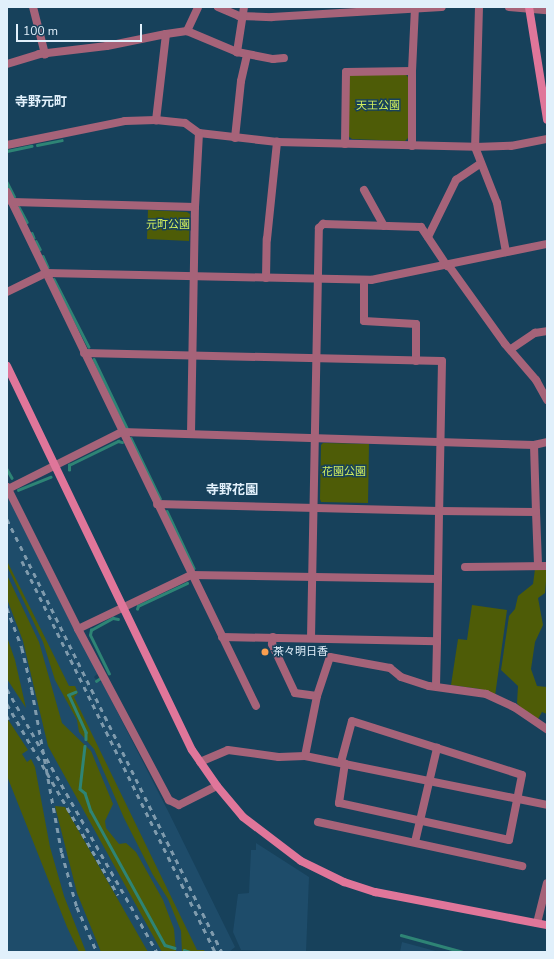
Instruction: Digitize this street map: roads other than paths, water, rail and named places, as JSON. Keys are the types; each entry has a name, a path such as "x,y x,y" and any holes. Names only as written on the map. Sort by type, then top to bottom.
{"street":[{"path":"33,7 44,54"},
{"path":"187,31 198,7"},
{"path":"218,7 244,17 296,11 442,7"},
{"path":"237,52 244,17 244,7"},
{"path":"479,7 475,147 497,204 506,252"},
{"path":"509,7 547,10"},
{"path":"412,146 412,71 415,8"},
{"path":"529,8 547,120"},
{"path":"7,64 44,54 107,46 187,31 247,55 284,58"},
{"path":"156,120 166,34"},
{"path":"234,138 241,81 247,55"},
{"path":"345,144 346,72 412,71"},
{"path":"7,145 125,122 156,120 185,123 199,134 277,142 475,147 511,146 547,138"},
{"path":"191,434 194,207 199,134"},
{"path":"266,278 267,239 277,142"},
{"path":"428,237 456,180 481,163"},
{"path":"364,190 384,226"},
{"path":"7,192 191,575 256,706"},
{"path":"12,202 194,207"},
{"path":"311,638 319,228 323,224 421,227 448,266 536,380 547,400"},
{"path":"7,292 46,273 364,280 448,266 547,244"},
{"path":"364,280 364,321 416,324 416,361"},
{"path":"511,349 535,333 547,331"},
{"path":"84,353 442,361 436,686"},
{"path":"7,366 200,762 217,786 243,817 265,836 301,861 344,882 375,892 547,925"},
{"path":"217,786 179,805 169,800 78,629 8,488 122,432 441,440 534,444 547,442"},
{"path":"534,444 538,564"},
{"path":"157,504 314,509 536,512"},
{"path":"465,567 538,564 547,566"},
{"path":"78,629 191,575 438,579"},
{"path":"222,636 437,641"},
{"path":"273,637 272,644 295,693 317,696"},
{"path":"305,756 317,696 330,657 376,664 390,668 401,677 436,686 486,694 514,707 547,728"},
{"path":"352,721 522,775 509,840 339,803 343,763 352,721"},
{"path":"415,842 436,748"},
{"path":"200,762 228,750 279,756 305,756 547,805"},
{"path":"318,822 522,866"},
{"path":"536,923 547,883"}],"waterway":[{"path":"37,145 62,140"},
{"path":"7,151 31,146"},
{"path":"7,182 14,196"},
{"path":"19,207 27,222"},
{"path":"32,233 34,238"},
{"path":"36,241 40,249"},
{"path":"43,256 48,267"},
{"path":"54,279 89,347"},
{"path":"94,359 127,428"},
{"path":"131,438 160,498"},
{"path":"69,470 69,465 118,441 122,442"},
{"path":"7,469 12,478"},
{"path":"18,490 50,477"},
{"path":"167,511 194,568"},
{"path":"137,609 138,606 187,583"},
{"path":"109,674 90,635 91,630 113,618 118,619"},
{"path":"76,692 69,695 86,732 86,739"},
{"path":"85,746 80,789 85,793 91,811 165,945 175,948"},
{"path":"401,935 463,952"},
{"path":"184,950 190,952"}],"railway":[{"path":"7,519 222,952"},
{"path":"22,561 215,952"},
{"path":"7,608 22,648 32,690 62,853 77,907 97,952"},
{"path":"7,689 157,952"},
{"path":"7,704 118,895"},
{"path":"7,716 9,720"}],"place":[{"name":"茶々明日香","path":"265,652"}],"district":[{"name":"寺野元町","path":"41,102"},
{"name":"寺野花園","path":"232,490"}],"park label":[{"name":"天王公園","path":"378,106"},
{"name":"元町公園","path":"168,225"},
{"name":"花園公園","path":"344,472"}]}
